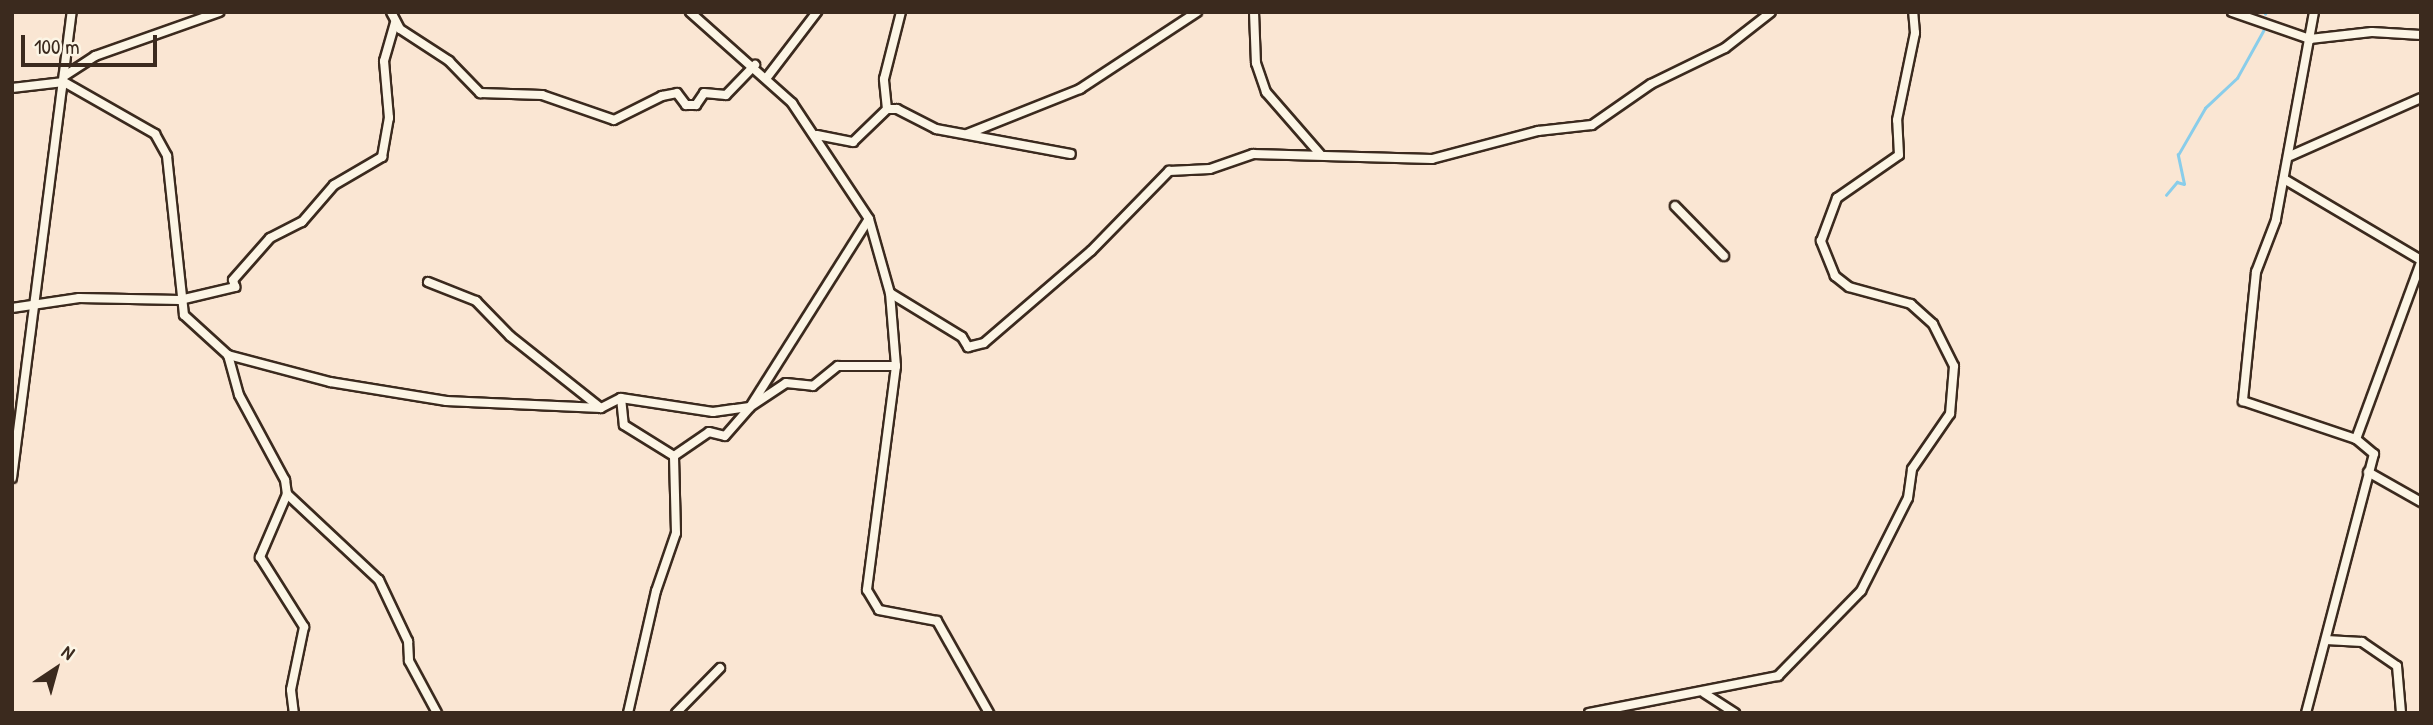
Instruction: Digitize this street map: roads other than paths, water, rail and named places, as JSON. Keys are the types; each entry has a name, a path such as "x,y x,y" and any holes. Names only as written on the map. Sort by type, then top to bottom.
{"street":[{"path":"12,478 72,12"},
{"path":"12,88 65,78 95,56 219,12"},
{"path":"12,308 36,302 180,300 235,287 233,280 270,238 311,216 334,185 382,157 389,118 384,61 394,23 391,12"},
{"path":"690,12 768,76 817,135 869,219 890,293 896,366 867,590 879,610 937,621 989,713"},
{"path":"768,76 817,12"},
{"path":"887,109 884,79 901,12"},
{"path":"967,134 1080,89 1198,12"},
{"path":"1254,12 1256,64 1266,93 1320,154"},
{"path":"890,293 962,337 968,347 984,343 1091,251 1169,171 1210,170 1253,154 1432,159 1538,131 1592,125 1651,85 1725,48 1771,12"},
{"path":"1589,713 1704,693 1778,676 1850,607 1908,498 1912,469 1950,414 1954,366 1933,324 1911,304 1850,287 1835,276 1821,241 1837,198 1899,155 1897,120 1915,33 1913,12"},
{"path":"2232,12 2310,39 2372,32 2421,35"},
{"path":"2306,713 2374,454 2357,439 2243,401 2256,272 2290,156 2314,12"},
{"path":"394,23 449,61 480,93 542,95 614,120 662,96 677,93 686,105 696,105 704,93 726,95 755,65"},
{"path":"65,78 134,118 161,142 180,300 194,330 228,355 330,382 446,401 601,408 621,398 713,412 750,407 786,383 813,386 838,366 896,366"},
{"path":"2290,156 2421,98"},
{"path":"817,135 852,142 887,109"},
{"path":"887,109 936,130 1071,154"},
{"path":"2284,180 2421,261 2357,439"},
{"path":"1675,206 1724,256"},
{"path":"674,456 709,432 724,436 750,407 869,219"},
{"path":"428,282 476,301 510,336 601,408"},
{"path":"228,355 239,396 272,450 287,494 379,580 408,641 409,661 437,713"},
{"path":"621,398 624,425 674,456"},
{"path":"628,713 676,533 674,456"},
{"path":"2368,472 2421,502"},
{"path":"287,494 260,557 304,627 291,690 294,713"},
{"path":"2326,640 2362,642 2397,666 2401,713"},
{"path":"676,713 720,668"},
{"path":"1704,693 1735,713"}],"waterway":[{"path":"2166,195 2177,182 2184,184 2178,155 2205,108 2237,78 2263,31"}]}
